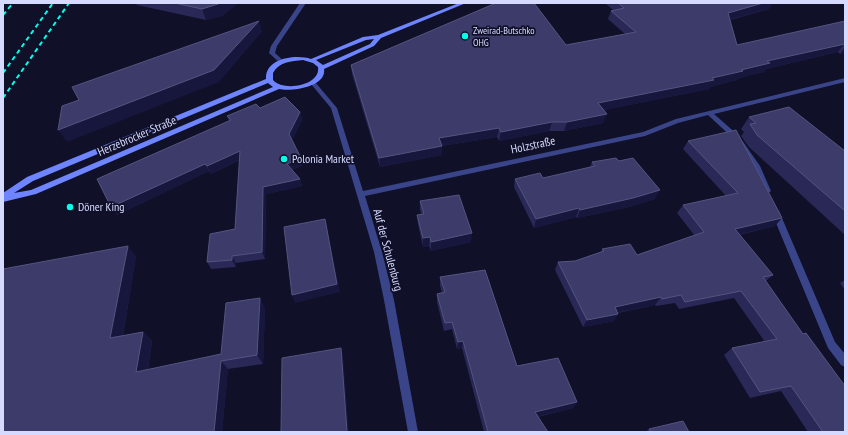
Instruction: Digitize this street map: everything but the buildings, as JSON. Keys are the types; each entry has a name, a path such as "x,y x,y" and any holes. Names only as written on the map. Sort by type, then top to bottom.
{"main road":[{"path":"312,60 322,68 322,74 319,79 313,83 302,88 290,90 278,87 272,84 269,80 269,73 274,67 282,62 297,59 312,60 365,38 379,37 463,3"},
{"path":"322,68 372,45 379,37"},
{"name":"Herzebrocker Straße","path":"3,198 30,179 269,80"},
{"name":"Herzebrocker Straße","path":"3,198 32,192 278,87"}],"street":[{"path":"282,62 272,52 274,46 303,3"},
{"name":"Holzstraße","path":"360,194 645,134 676,120 845,80"},
{"name":"Auf der Schulenburg","path":"313,83 334,108 378,252 389,300 413,432"},
{"path":"709,113 737,138 756,166 831,345 845,362"}],"railway":[{"path":"3,15 13,3"},
{"path":"3,73 53,3"},
{"path":"3,98 69,3"}],"place":[{"name":"Zweirad-Butschko OHG","path":"465,36"},
{"name":"Polonia Market","path":"284,159"},
{"name":"Döner King","path":"70,207"}]}
